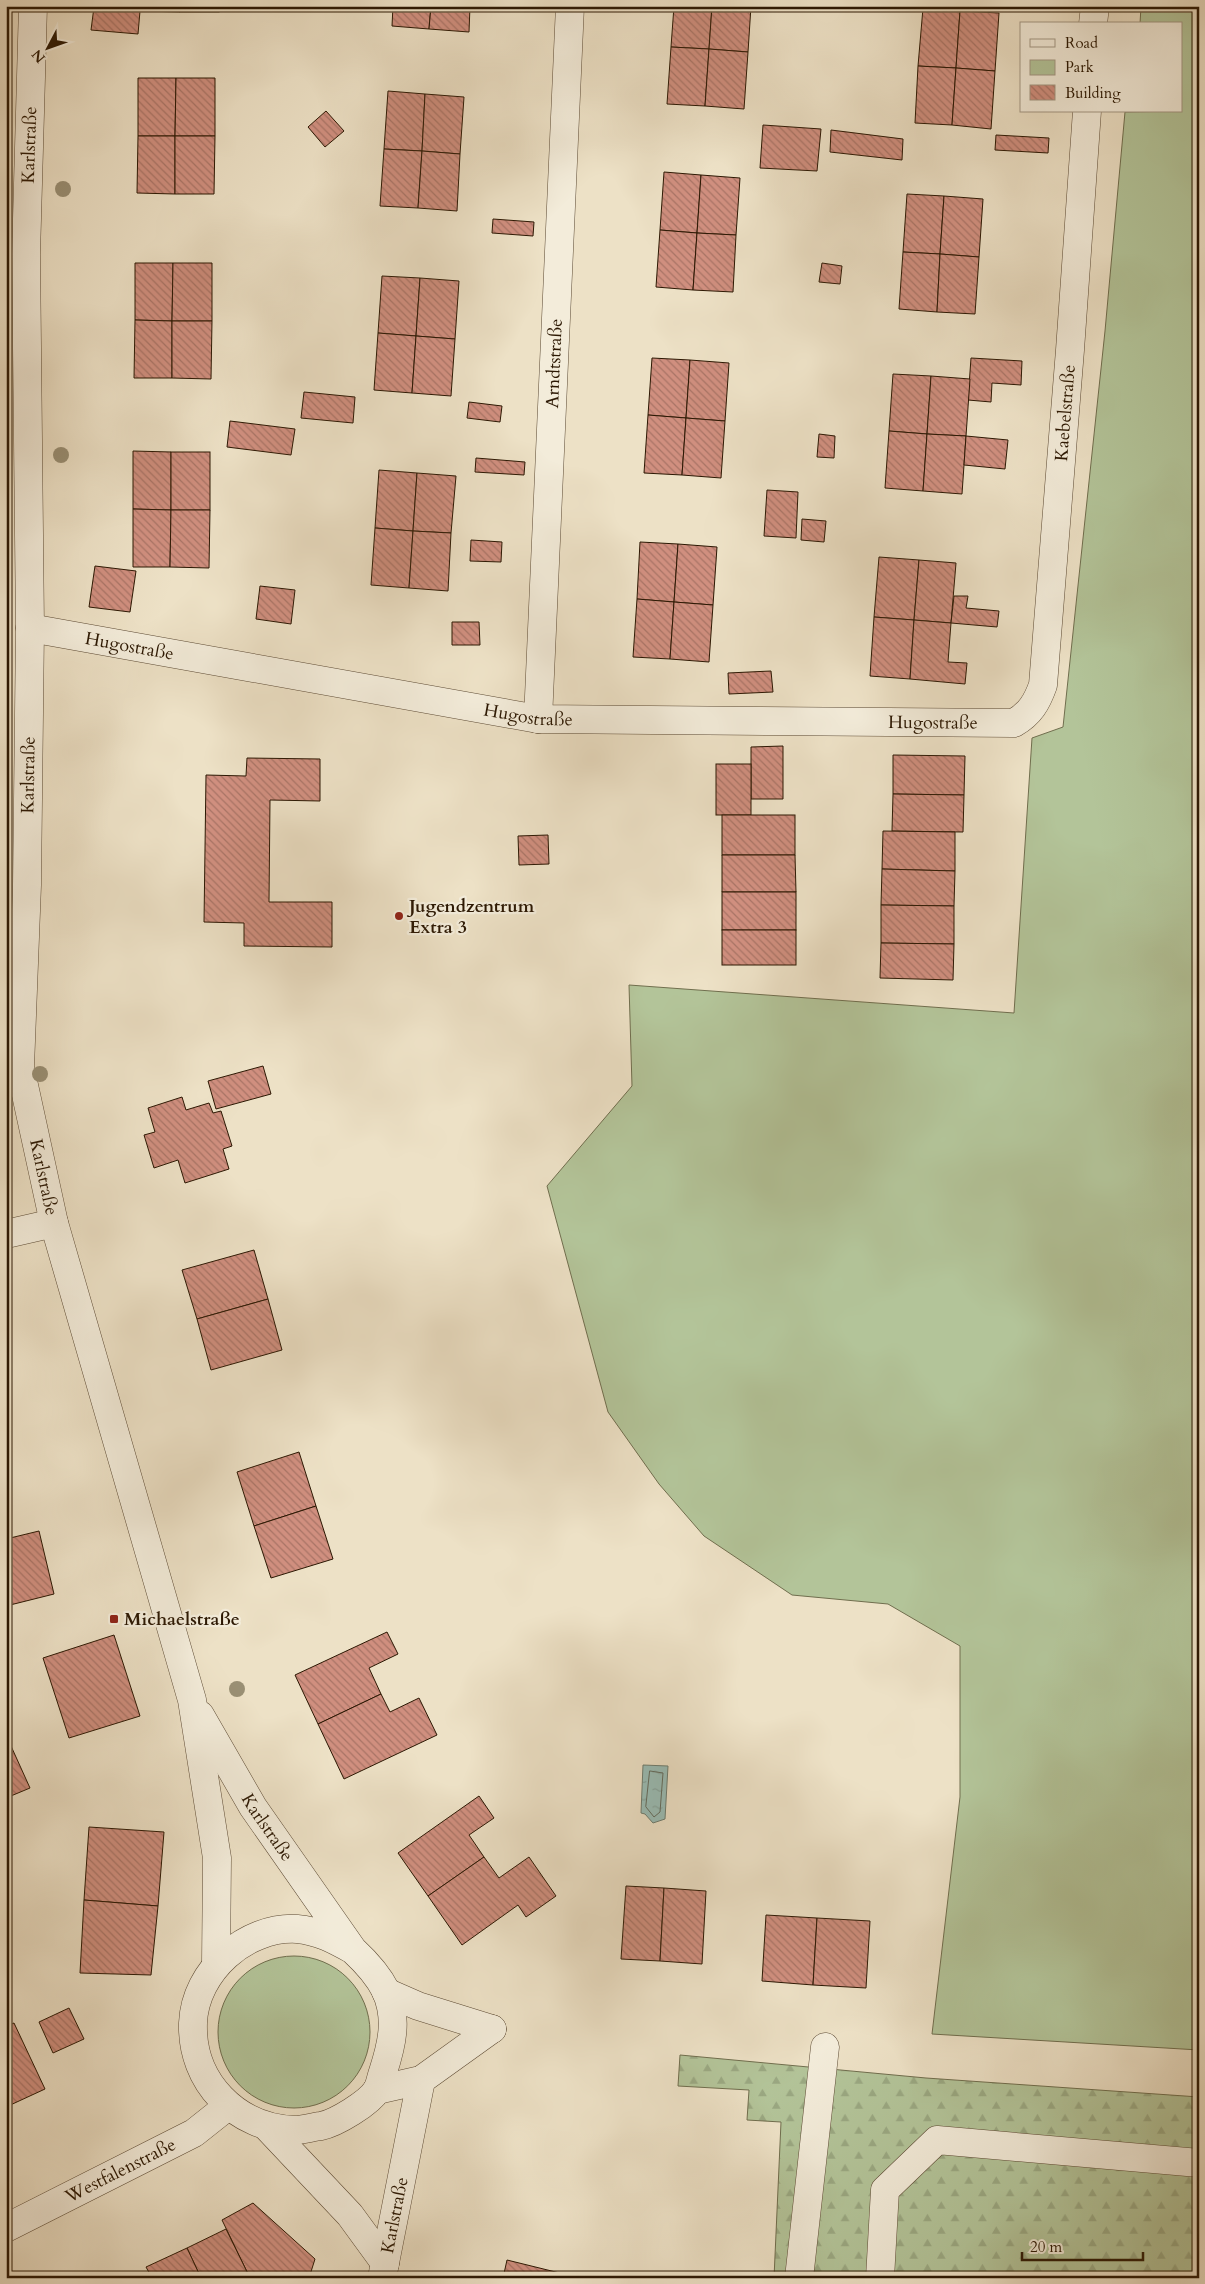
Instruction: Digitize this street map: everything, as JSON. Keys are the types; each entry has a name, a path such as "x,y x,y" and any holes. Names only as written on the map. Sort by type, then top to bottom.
{"street":[{"name":"Karlstraße","path":"33,6 16,254 30,628 27,875 20,1067 54,1223 192,1700 217,1858 216,1964"},
{"name":"Arndtstraße","path":"538,719 570,6"},
{"path":"1093,22 1095,6"},
{"name":"Kaebelstraße","path":"1030,712 1043,685 1070,350 1086,112"},
{"name":"Hugostraße","path":"30,628 538,719 1014,723 1030,712"},
{"path":"6,1234 54,1223"},
{"name":"Karlstraße","path":"192,1700 253,1807 353,1950 372,1969 386,1992 392,2015 393,2040 377,2090"},
{"name":"Karlstraße","path":"353,1950 327,1935 290,1930 267,1933 240,1945 216,1964 200,1991 193,2022 195,2053 207,2082 228,2106 246,2118 267,2127 296,2130 326,2125 352,2111 377,2090 421,2080 492,2029 418,2006 386,1992"},
{"path":"799,2278 825,2047"},
{"name":"Karlstraße","path":"383,2270 421,2080"},
{"name":"Westfalenstraße","path":"6,2228 194,2133 228,2106"},
{"name":"Karlstraße","path":"267,2127 350,2215 383,2270"},
{"path":"880,2278 885,2190 937,2140 1199,2163"}],"green space":[{"path":"1141,6 1199,6 1199,2050 932,2034 960,1797 960,1646 888,1604 792,1595 704,1536 659,1484 608,1412 547,1186 632,1086 629,985 1014,1013 1032,738 1063,727 1105,331 1125,112 1182,112 1182,22 1140,22"},
{"path":"294,1956 309,1957 323,1961 336,1968 348,1978 358,1990 365,2003 369,2017 369,2047 365,2061 358,2074 348,2086 336,2096 323,2103 309,2107 294,2108 279,2107 265,2103 252,2096 240,2086 230,2074 223,2061 219,2047 218,2032 219,2017 223,2003 230,1990 240,1978 252,1968 265,1961 279,1957"},
{"path":"680,2055 926,2078 1199,2097 1199,2278 774,2278 781,2122 747,2120 749,2090 678,2086"}],"water":[{"path":"643,1765 668,1766 665,1819 653,1823 645,1814 641,1813"}],"building":[{"path":"142,6 180,6 180,12 142,11"},
{"path":"180,6 219,6 219,12 180,12"},
{"path":"393,6 431,6 429,29 392,26"},
{"path":"431,6 470,6 469,32 429,29"},
{"path":"674,6 712,6 709,49 671,47"},
{"path":"712,6 751,6 748,52 709,49"},
{"path":"94,7 140,11 138,34 91,30"},
{"path":"923,8 960,11 956,68 918,66"},
{"path":"960,11 999,13 995,71 956,68"},
{"path":"671,47 709,49 705,106 667,104"},
{"path":"709,49 748,52 744,109 705,106"},
{"path":"918,66 956,68 952,125 915,123"},
{"path":"956,68 995,71 991,129 952,125"},
{"path":"138,78 176,78 175,136 138,136"},
{"path":"176,78 215,78 215,136 175,136"},
{"path":"388,91 425,94 422,151 384,149"},
{"path":"425,94 464,97 460,154 422,151"},
{"path":"326,111 344,131 325,147 308,127"},
{"path":"763,125 821,129 817,171 760,168"},
{"path":"831,130 903,139 902,160 830,152"},
{"path":"996,135 1049,138 1048,153 995,150"},
{"path":"138,136 175,136 175,194 137,193"},
{"path":"175,136 215,136 214,194 175,194"},
{"path":"384,149 422,151 418,208 380,206"},
{"path":"422,151 460,154 457,211 418,208"},
{"path":"664,172 701,175 697,233 660,230"},
{"path":"701,175 740,178 736,235 697,233"},
{"path":"907,194 944,196 940,254 903,252"},
{"path":"944,196 983,199 979,257 940,254"},
{"path":"493,219 534,222 533,236 492,233"},
{"path":"660,230 697,233 693,290 656,287"},
{"path":"697,233 736,235 733,292 693,290"},
{"path":"903,252 940,254 937,312 899,309"},
{"path":"940,254 979,257 975,314 937,312"},
{"path":"135,263 173,263 172,321 135,320"},
{"path":"173,263 212,263 212,321 172,321"},
{"path":"822,263 842,266 840,284 819,282"},
{"path":"382,276 420,278 416,336 378,333"},
{"path":"420,278 459,281 455,339 416,336"},
{"path":"135,320 172,321 172,378 134,378"},
{"path":"172,321 212,321 211,379 172,378"},
{"path":"378,333 416,336 412,393 374,390"},
{"path":"416,336 455,339 451,396 412,393"},
{"path":"652,358 690,360 686,418 648,415"},
{"path":"971,358 1022,361 1021,385 992,383 991,402 968,400"},
{"path":"690,360 729,363 725,421 686,418"},
{"path":"893,374 931,376 927,434 889,431"},
{"path":"931,376 970,379 966,436 927,434"},
{"path":"304,392 355,397 353,423 301,418"},
{"path":"469,402 502,406 500,422 467,418"},
{"path":"648,415 686,418 682,475 644,473"},
{"path":"686,418 725,421 721,478 682,475"},
{"path":"230,421 295,429 291,455 227,447"},
{"path":"889,431 927,434 923,491 885,488"},
{"path":"819,434 835,436 834,458 817,457"},
{"path":"927,434 966,436 962,494 923,491"},
{"path":"966,436 1008,440 1005,469 964,465"},
{"path":"133,451 171,452 171,510 133,509"},
{"path":"171,452 210,452 210,510 171,510"},
{"path":"476,458 525,462 524,475 475,472"},
{"path":"379,470 417,473 413,531 375,528"},
{"path":"417,473 456,476 451,533 413,531"},
{"path":"767,490 798,492 796,538 764,536"},
{"path":"133,509 171,510 170,567 133,567"},
{"path":"171,510 210,510 209,568 170,567"},
{"path":"802,519 826,521 824,542 801,540"},
{"path":"375,528 413,531 409,588 371,585"},
{"path":"413,531 451,533 448,591 409,588"},
{"path":"471,540 502,542 501,562 470,561"},
{"path":"640,542 678,544 674,602 637,599"},
{"path":"678,544 717,547 713,605 674,602"},
{"path":"879,557 919,560 914,620 874,617"},
{"path":"919,560 956,563 951,623 914,620"},
{"path":"95,566 136,571 130,612 89,607"},
{"path":"260,586 295,590 291,624 256,619"},
{"path":"954,596 968,596 966,608 999,611 997,627 951,623"},
{"path":"637,599 674,602 670,659 633,657"},
{"path":"674,602 713,605 709,662 670,659"},
{"path":"874,617 914,620 910,679 870,676"},
{"path":"914,620 951,623 948,662 967,663 965,684 910,679"},
{"path":"452,622 479,622 480,645 452,645"},
{"path":"771,671 773,692 729,694 728,673"},
{"path":"783,746 783,799 751,799 751,747"},
{"path":"893,755 965,756 964,795 893,794"},
{"path":"247,758 320,759 320,801 270,800 269,902 332,902 332,947 244,946 244,923 204,922 206,775 246,776"},
{"path":"716,764 751,764 751,815 716,815"},
{"path":"893,794 964,795 963,832 892,831"},
{"path":"722,815 795,815 795,855 722,855"},
{"path":"883,831 955,832 955,871 882,869"},
{"path":"548,835 549,864 519,865 518,836"},
{"path":"722,855 795,855 796,892 722,892"},
{"path":"882,869 955,871 954,906 881,905"},
{"path":"722,892 796,892 796,930 722,930"},
{"path":"881,905 954,906 954,944 881,943"},
{"path":"722,930 796,930 796,965 722,965"},
{"path":"881,943 954,944 953,980 880,978"},
{"path":"263,1066 271,1094 216,1109 208,1081"},
{"path":"182,1097 186,1110 209,1103 213,1113 221,1111 232,1146 223,1149 229,1169 185,1183 178,1160 154,1168 144,1135 155,1132 148,1108"},
{"path":"254,1250 268,1299 197,1319 182,1270"},
{"path":"268,1299 282,1350 211,1370 197,1319"},
{"path":"299,1452 316,1506 254,1526 237,1472"},
{"path":"316,1506 333,1559 271,1578 254,1526"},
{"path":"39,1531 54,1594 6,1606 6,1539"},
{"path":"387,1632 398,1654 369,1668 381,1694 318,1724 295,1675"},
{"path":"114,1635 140,1716 69,1738 43,1658"},
{"path":"381,1694 390,1712 419,1698 437,1735 344,1779 318,1724"},
{"path":"11,1746 30,1788 6,1798 6,1748"},
{"path":"479,1796 494,1818 469,1835 484,1857 428,1896 398,1853"},
{"path":"89,1827 164,1832 158,1906 84,1900"},
{"path":"484,1857 499,1878 529,1857 556,1896 526,1917 518,1905 462,1945 428,1896"},
{"path":"626,1886 664,1888 660,1961 621,1959"},
{"path":"664,1888 706,1891 702,1964 660,1961"},
{"path":"84,1900 158,1906 151,1975 80,1973"},
{"path":"766,1915 817,1918 813,1985 762,1981"},
{"path":"817,1918 870,1921 866,1988 813,1985"},
{"path":"69,2008 84,2039 53,2053 39,2022"},
{"path":"14,2023 45,2089 6,2107 6,2026"},
{"path":"253,2203 315,2259 309,2278 250,2278 222,2220"},
{"path":"226,2229 250,2278 201,2278 187,2248"},
{"path":"187,2248 201,2278 152,2278 146,2267"},
{"path":"507,2260 580,2278 503,2278"}],"place":[{"name":"Jugendzentrum Extra 3","path":"399,916"},
{"name":"Michaelstraße","path":"114,1619"}]}
